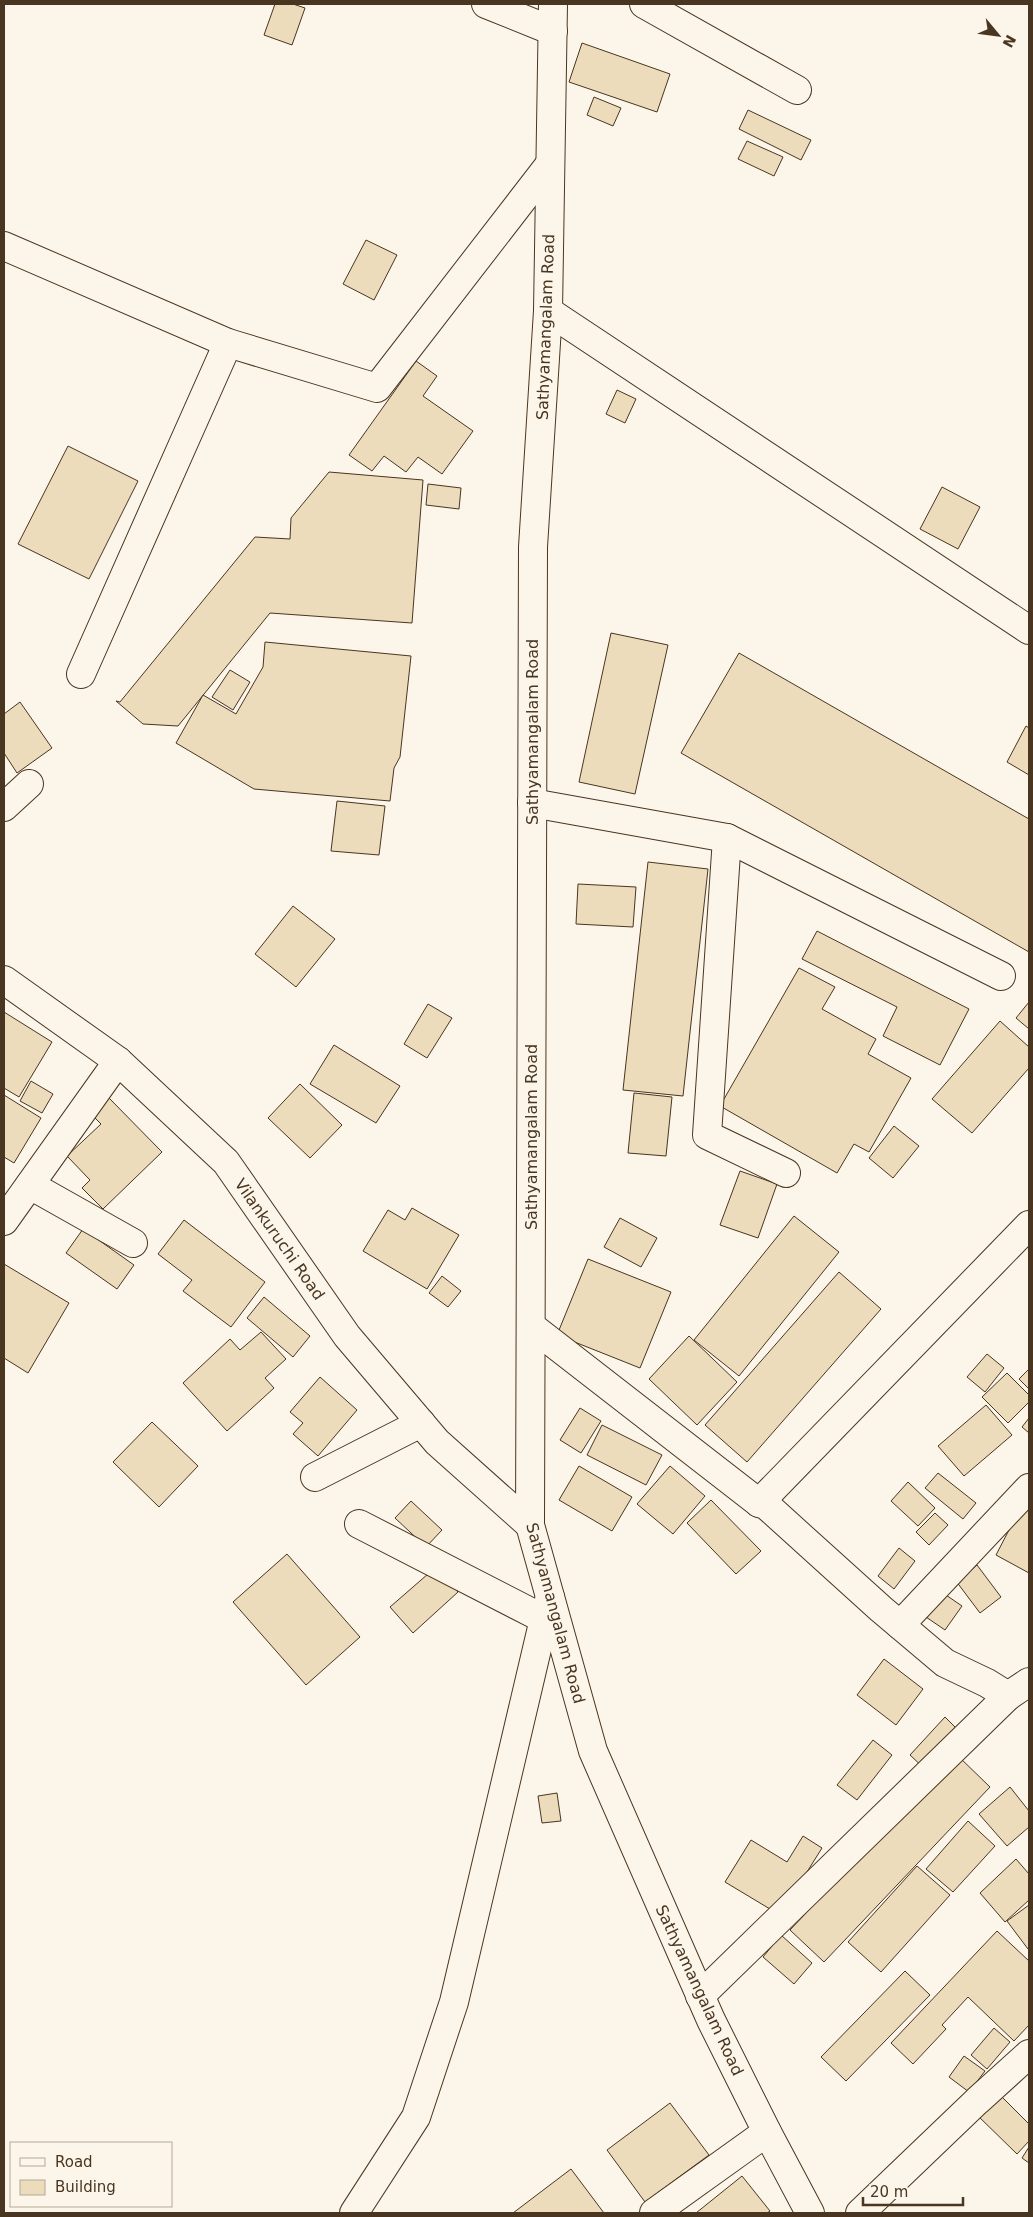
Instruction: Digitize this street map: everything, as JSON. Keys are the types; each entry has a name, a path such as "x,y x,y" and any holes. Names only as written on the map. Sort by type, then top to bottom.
{"main road":[{"path":"486,4 552,31"},
{"name":"Sathyamangalam Road","path":"553,4 548,311 533,547 530,1525 547,1608 593,1751 700,1996 766,2132 808,2213"},
{"path":"644,4 797,90"},
{"path":"4,246 228,343 377,388 550,164"},
{"path":"548,311 1029,630"},
{"path":"81,674 228,343"},
{"path":"4,807 29,784"},
{"path":"532,802 727,838 1001,976"},
{"path":"727,838 707,1135 786,1173"},
{"name":"Vilankuruchi Road","path":"4,980 118,1061 226,1162 347,1336 437,1442 530,1525"},
{"path":"4,1221 118,1061"},
{"path":"30,1185 133,1244"},
{"path":"759,1503 1029,1225"},
{"path":"531,1326 759,1503 766,1505 944,1663 987,1683 1018,1689"},
{"path":"315,1477 421,1424"},
{"path":"900,1625 1029,1488"},
{"path":"354,2213 416,2117 454,2002 547,1608 359,1524"},
{"path":"700,1996 1018,1689"},
{"path":"860,2213 1029,2054"},
{"path":"654,2213 766,2132"}],"building":[{"path":"275,4 293,4 305,8 292,45 264,35"},
{"path":"582,43 670,74 657,112 569,82"},
{"path":"594,97 621,108 613,126 587,115"},
{"path":"748,110 811,140 801,160 739,129"},
{"path":"747,141 783,157 774,176 738,159"},
{"path":"366,240 397,255 374,300 343,284"},
{"path":"416,361 437,376 423,396 473,431 442,474 418,457 406,472 384,456 372,471 349,455"},
{"path":"617,390 636,399 625,423 606,414"},
{"path":"68,446 138,481 89,579 18,544"},
{"path":"329,472 423,480 412,623 270,613 178,726 143,724 116,701 120,702 255,537 290,539 291,518"},
{"path":"428,484 461,488 459,509 426,505"},
{"path":"942,487 980,507 958,549 920,529"},
{"path":"611,633 668,645 635,794 579,782"},
{"path":"265,642 411,656 400,757 394,768 390,801 254,789 176,743 203,695 236,714 263,667"},
{"path":"739,653 1029,819 1029,952 681,753"},
{"path":"230,670 250,682 233,710 212,697"},
{"path":"20,702 52,748 17,773 4,753 4,714"},
{"path":"1026,726 1029,728 1029,775 1007,762"},
{"path":"337,801 385,806 379,855 331,851"},
{"path":"648,862 708,869 683,1096 623,1090"},
{"path":"578,884 636,887 633,927 576,924"},
{"path":"293,906 335,939 296,987 255,954"},
{"path":"817,931 969,1009 940,1065 883,1036 897,1007 802,959"},
{"path":"799,968 835,987 822,1009 876,1039 868,1054 911,1078 869,1152 854,1144 837,1173 720,1106"},
{"path":"1029,1002 1029,1029 1016,1018"},
{"path":"428,1004 452,1018 427,1058 404,1044"},
{"path":"4,1012 52,1042 19,1097 4,1088"},
{"path":"1000,1021 1029,1047 1029,1068 972,1133 932,1099"},
{"path":"334,1045 400,1086 376,1123 310,1084"},
{"path":"31,1081 53,1094 42,1113 20,1101"},
{"path":"300,1084 342,1125 310,1158 268,1118"},
{"path":"634,1093 672,1097 666,1156 628,1153"},
{"path":"4,1095 41,1118 14,1163 4,1157"},
{"path":"109,1098 162,1152 103,1209 82,1188 90,1180 67,1156 101,1124 92,1115"},
{"path":"894,1126 919,1146 893,1178 869,1158"},
{"path":"740,1171 777,1184 758,1238 720,1225"},
{"path":"412,1208 459,1235 427,1289 363,1251 388,1210 405,1220"},
{"path":"794,1216 839,1252 739,1376 694,1340"},
{"path":"620,1218 657,1238 641,1267 604,1247"},
{"path":"184,1220 265,1282 231,1327 183,1291 192,1280 158,1254"},
{"path":"83,1229 134,1265 117,1289 66,1253"},
{"path":"588,1259 671,1292 640,1368 557,1335"},
{"path":"4,1264 69,1303 28,1373 4,1358"},
{"path":"839,1272 881,1309 747,1462 705,1425"},
{"path":"442,1276 461,1291 448,1307 429,1293"},
{"path":"264,1297 310,1336 293,1357 247,1318"},
{"path":"261,1332 286,1359 265,1378 274,1388 227,1431 183,1383 230,1339 240,1350"},
{"path":"689,1336 737,1382 697,1425 649,1379"},
{"path":"987,1354 1004,1368 985,1392 967,1377"},
{"path":"1029,1369 1029,1389 1019,1379"},
{"path":"1007,1373 1029,1395 1029,1402 1008,1423 982,1397"},
{"path":"320,1377 357,1410 318,1456 293,1434 303,1423 290,1412"},
{"path":"986,1405 1012,1435 964,1476 938,1446"},
{"path":"580,1408 601,1421 581,1453 560,1440"},
{"path":"1029,1418 1029,1433 1022,1427"},
{"path":"152,1422 198,1466 159,1507 113,1462"},
{"path":"602,1425 662,1455 646,1485 587,1455"},
{"path":"579,1466 632,1497 612,1531 559,1500"},
{"path":"670,1466 705,1496 673,1534 637,1504"},
{"path":"938,1473 976,1503 963,1519 925,1488"},
{"path":"908,1482 935,1508 918,1526 891,1501"},
{"path":"711,1500 761,1551 736,1574 687,1523"},
{"path":"411,1501 442,1530 426,1547 395,1518"},
{"path":"1022,1505 1029,1509 1029,1573 996,1555"},
{"path":"935,1513 948,1525 929,1545 916,1532"},
{"path":"899,1548 915,1561 894,1589 878,1576"},
{"path":"287,1554 360,1637 306,1685 233,1602"},
{"path":"977,1565 1001,1597 980,1613 956,1581"},
{"path":"436,1567 458,1592 413,1633 390,1607"},
{"path":"943,1593 962,1606 945,1630 926,1617"},
{"path":"884,1659 923,1689 896,1725 857,1695"},
{"path":"945,1717 961,1733 926,1770 910,1755"},
{"path":"873,1740 892,1755 857,1800 837,1785"},
{"path":"956,1754 990,1787 824,1962 790,1930"},
{"path":"1010,1787 1029,1811 1029,1827 1007,1846 979,1814"},
{"path":"557,1793 561,1821 542,1823 538,1796"},
{"path":"968,1821 995,1846 953,1892 926,1869"},
{"path":"803,1836 822,1848 780,1915 725,1882 751,1840 787,1862"},
{"path":"1016,1859 1029,1874 1029,1900 1005,1922 980,1893"},
{"path":"917,1866 950,1895 881,1972 848,1942"},
{"path":"1029,1905 1029,1948 1028,1949 1007,1921"},
{"path":"997,1931 1029,1961 1029,2025 1014,2041 968,1997 942,2025 946,2029 913,2064 891,2043"},
{"path":"781,1935 812,1963 794,1984 763,1957"},
{"path":"905,1971 930,1995 846,2081 821,2057"},
{"path":"994,2028 1010,2042 987,2069 971,2055"},
{"path":"964,2056 985,2071 969,2092 949,2077"},
{"path":"996,2091 1029,2124 1029,2141 1017,2154 975,2113"},
{"path":"670,2103 709,2155 645,2202 607,2150"},
{"path":"1029,2147 1029,2163 1022,2158"},
{"path":"571,2169 604,2213 513,2213"},
{"path":"742,2176 770,2211 767,2213 696,2213"}]}
